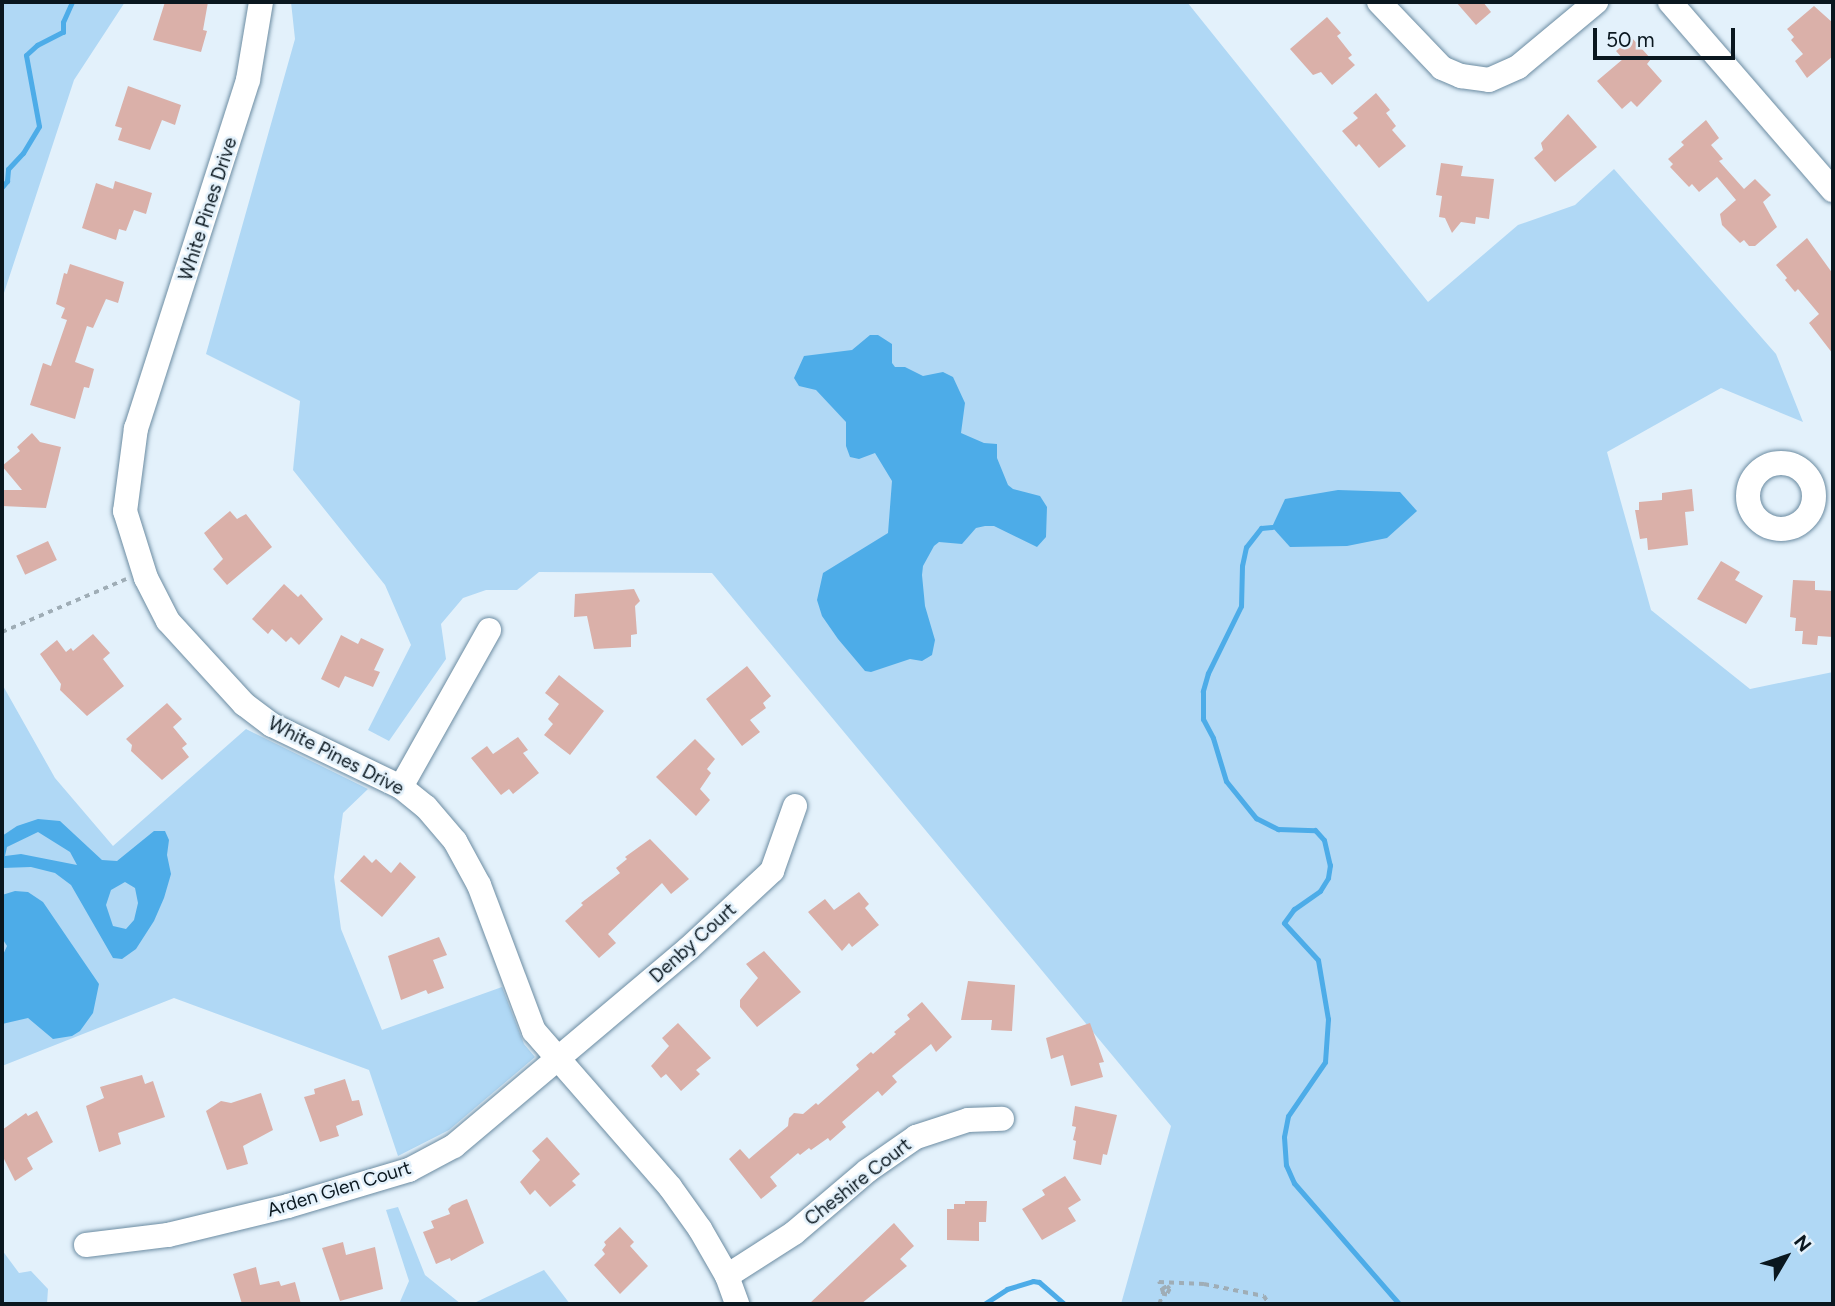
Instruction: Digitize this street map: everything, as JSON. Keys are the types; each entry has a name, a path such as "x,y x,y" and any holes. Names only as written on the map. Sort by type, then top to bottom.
{"street":[{"name":"White Pines Drive","path":"261,2 248,80 136,428 125,511 144,572 168,621 244,704 272,725 401,787 426,807 455,841 479,885 534,1031 670,1187 727,1276 737,1304"},
{"path":"1379,2 1442,68 1461,76 1489,80 1518,67 1596,2"},
{"path":"1670,2 1833,190"},
{"path":"401,787 489,630"},
{"name":"Denby Court","path":"560,1060 772,871 795,806"},
{"name":"Arden Glen Court","path":"86,1245 168,1235 288,1206 409,1170 454,1146 560,1060"},
{"name":"Cheshire Court","path":"727,1276 794,1233 867,1171 916,1137 968,1120 1002,1119"}],"path":[{"path":"2,632 144,572"},
{"path":"1159,1304 1162,1291 1159,1282 1204,1284 1264,1296 1269,1304"}],"shaded area":[{"path":"2,2 125,2 74,80 2,299"},
{"path":"291,2 1187,2 1428,302 1518,225 1575,205 1614,169 1776,354 1803,422 1721,388 1607,452 1651,610 1750,689 1833,672 1833,1304 1121,1304 1171,1126 712,573 539,572 517,590 486,590 463,598 441,624 446,659 389,741 368,730 411,645 385,585 293,470 300,401 206,354 295,39"},
{"path":"2,684 55,778 113,846 246,729 368,789 343,813 334,877 341,929 382,1030 502,987 524,1044 535,1057 449,1130 398,1156 369,1070 174,998 2,1066"},
{"path":"398,1207 425,1275 461,1304 399,1304 409,1281 386,1210"},
{"path":"2,1250 19,1273 31,1271 48,1289 47,1304 2,1304"},
{"path":"544,1270 570,1304 472,1304"}],"water":[{"path":"870,335 878,335 892,344 892,363 895,367 905,367 923,376 943,372 953,377 965,403 961,433 984,443 997,444 997,458 1008,485 1013,489 1040,496 1047,507 1046,537 1037,547 994,526 976,528 962,544 939,542 934,546 923,566 922,575 925,606 935,640 932,655 922,661 910,659 871,672 865,671 838,639 822,616 817,600 823,573 888,533 892,481 875,453 859,459 850,457 846,446 846,422 816,390 799,386 794,378 804,356 852,350"},
{"path":"1338,490 1400,492 1417,511 1387,538 1347,546 1290,547 1272,527 1285,499"},
{"path":"38,819 60,821 102,860 117,861 154,831 165,831 169,840 167,855 171,874 154,921 136,949 122,959 113,958 71,885 55,873 31,867 2,868 2,836 17,826","holes":["38,832 70,852 77,865 21,854 5,856 7,847","125,882 135,888 138,903 134,920 126,929 113,926 106,905 111,890"]},
{"path":"15,891 28,892 43,902 99,984 93,1013 80,1031 72,1036 53,1039 28,1018 2,1024 2,957 7,946 2,938 2,895"}],"building":[{"path":"165,2 208,2 203,30 207,31 201,52 153,40"},
{"path":"1456,2 1483,2 1491,12 1476,25"},
{"path":"1814,6 1833,23 1833,56 1807,78 1795,61 1803,54 1791,40 1794,37 1787,29"},
{"path":"1327,17 1341,33 1337,36 1352,55 1348,58 1355,65 1332,85 1321,72 1313,75 1290,49"},
{"path":"1632,38 1651,59 1647,64 1662,81 1637,107 1631,101 1622,109 1597,81 1623,59 1616,51"},
{"path":"128,86 181,105 175,125 162,120 150,150 118,140 122,128 115,126"},
{"path":"1376,93 1390,110 1386,113 1396,126 1392,130 1406,146 1379,168 1359,144 1356,147 1342,131 1358,118 1353,113"},
{"path":"1568,114 1597,147 1555,182 1534,158 1543,150 1541,143"},
{"path":"1706,120 1719,138 1711,145 1723,159 1719,161 1744,189 1755,179 1771,195 1763,202 1777,227 1755,246 1749,246 1744,240 1740,243 1722,225 1720,214 1736,200 1717,177 1699,192 1692,184 1689,187 1670,167 1673,164 1668,159 1684,145 1681,142"},
{"path":"1441,163 1463,166 1461,176 1494,179 1489,219 1476,217 1475,224 1461,222 1452,233 1445,218 1439,217 1442,196 1436,195"},
{"path":"115,181 152,193 146,214 134,210 126,231 119,229 116,240 82,228 96,183 113,189"},
{"path":"1807,238 1833,274 1833,354 1809,323 1819,314 1798,289 1795,292 1776,265"},
{"path":"70,264 124,282 118,303 106,299 93,328 87,326 75,362 94,369 89,388 84,387 75,419 30,405 43,363 51,366 67,320 61,318 65,308 56,304 64,273 67,274"},
{"path":"32,433 40,442 61,447 46,508 2,506 2,490 22,490 2,466 20,451 17,447"},
{"path":"1692,489 1694,511 1685,512 1688,545 1648,550 1647,538 1640,539 1635,510 1639,510 1639,502 1662,500 1662,493"},
{"path":"230,511 237,519 246,514 272,547 227,585 213,569 223,559 204,533"},
{"path":"48,541 57,560 25,575 16,556"},
{"path":"1721,561 1740,572 1735,580 1763,596 1746,624 1697,599"},
{"path":"1793,580 1815,581 1815,590 1833,591 1833,637 1818,636 1817,645 1802,644 1803,631 1795,631 1796,618 1790,617"},
{"path":"284,584 298,597 301,594 323,619 299,645 291,637 286,642 272,629 268,634 252,619"},
{"path":"634,589 640,601 635,606 637,634 631,635 631,647 594,649 587,616 574,617 575,594"},
{"path":"93,634 110,653 103,659 124,686 87,716 60,690 61,684 40,654 57,640 66,652 71,648 73,651"},
{"path":"341,635 358,644 361,638 384,649 374,670 380,672 373,687 345,676 339,688 321,679"},
{"path":"747,666 771,696 763,703 766,708 750,720 760,732 742,746 706,699"},
{"path":"559,675 604,711 570,755 544,735 553,724 548,719 559,704 545,693"},
{"path":"167,703 182,719 173,727 187,744 182,748 189,757 162,780 131,751 132,745 126,739"},
{"path":"518,737 528,750 523,753 539,773 513,794 509,789 501,795 471,758 487,746 493,754"},
{"path":"695,739 715,759 707,769 711,773 700,789 710,800 696,816 656,777"},
{"path":"650,839 689,879 671,894 662,883 608,934 616,943 599,958 565,921 583,905 581,903 620,873 616,868 627,859 625,857"},
{"path":"364,855 372,863 376,859 391,873 400,862 416,877 382,917 340,881"},
{"path":"859,892 869,904 865,908 879,925 852,947 849,943 842,951 808,912 825,899 834,910"},
{"path":"439,937 447,955 433,960 444,988 428,994 426,990 401,1000 388,956"},
{"path":"764,951 801,992 757,1027 740,1007 740,1000 758,978 746,964"},
{"path":"968,981 1015,985 1012,1031 991,1030 992,1020 961,1020"},
{"path":"922,1002 952,1037 936,1052 931,1044 892,1076 897,1082 882,1096 878,1091 842,1122 846,1127 830,1141 828,1138 811,1150 809,1148 800,1155 798,1153 770,1177 777,1186 761,1199 729,1159 740,1149 749,1159 788,1126 789,1118 794,1113 803,1114 816,1103 818,1105 859,1069 856,1065 896,1034 894,1032 910,1019 907,1015"},
{"path":"678,1023 711,1058 696,1070 700,1074 681,1091 666,1074 661,1078 651,1066 669,1046 662,1038"},
{"path":"1090,1023 1104,1062 1099,1063 1103,1077 1071,1086 1063,1055 1051,1059 1046,1038"},
{"path":"142,1075 145,1084 153,1081 165,1117 118,1133 121,1144 99,1152 86,1106 104,1098 100,1087"},
{"path":"345,1079 352,1101 359,1100 363,1115 336,1126 339,1136 320,1142 304,1097 315,1094 314,1089"},
{"path":"261,1093 273,1130 243,1146 248,1164 227,1170 206,1111 221,1101 231,1103"},
{"path":"1075,1106 1117,1115 1107,1155 1103,1154 1101,1165 1073,1159 1076,1141 1073,1140 1076,1127 1072,1126"},
{"path":"37,1111 53,1142 27,1158 33,1169 15,1181 2,1155 2,1130 26,1113 28,1116"},
{"path":"547,1137 580,1174 572,1181 576,1185 550,1207 535,1190 530,1195 520,1182 540,1160 532,1151"},
{"path":"1065,1176 1081,1200 1068,1208 1076,1221 1042,1240 1022,1209 1045,1195 1042,1190"},
{"path":"467,1199 484,1243 451,1261 450,1258 436,1264 423,1232 434,1228 431,1221 450,1214 448,1209 452,1205"},
{"path":"965,1201 987,1201 986,1222 979,1222 979,1241 947,1240 947,1209 954,1209 954,1204 965,1204"},
{"path":"894,1223 914,1246 900,1259 907,1266 861,1304 809,1304"},
{"path":"620,1227 634,1242 630,1246 648,1266 620,1294 594,1265 605,1254 602,1250 606,1245 604,1242"},
{"path":"343,1242 346,1255 375,1247 383,1289 340,1301 322,1248"},
{"path":"256,1267 260,1285 279,1281 281,1286 295,1282 301,1304 242,1304 233,1274"}],"waterway":[{"path":"2,187 7,181 8,169 23,153 39,126 26,55 37,45 63,32 63,22 72,2"},
{"path":"1272,527 1261,528 1246,547 1242,566 1241,606 1208,673 1203,691 1203,719 1213,738 1226,781 1256,818 1278,829 1315,830 1324,840 1330,865 1328,878 1320,891 1294,909 1284,923 1318,960 1328,1019 1325,1062 1288,1116 1284,1137 1286,1165 1294,1183 1399,1304"},
{"path":"984,1304 1007,1289 1033,1281 1039,1282 1064,1304"}]}
